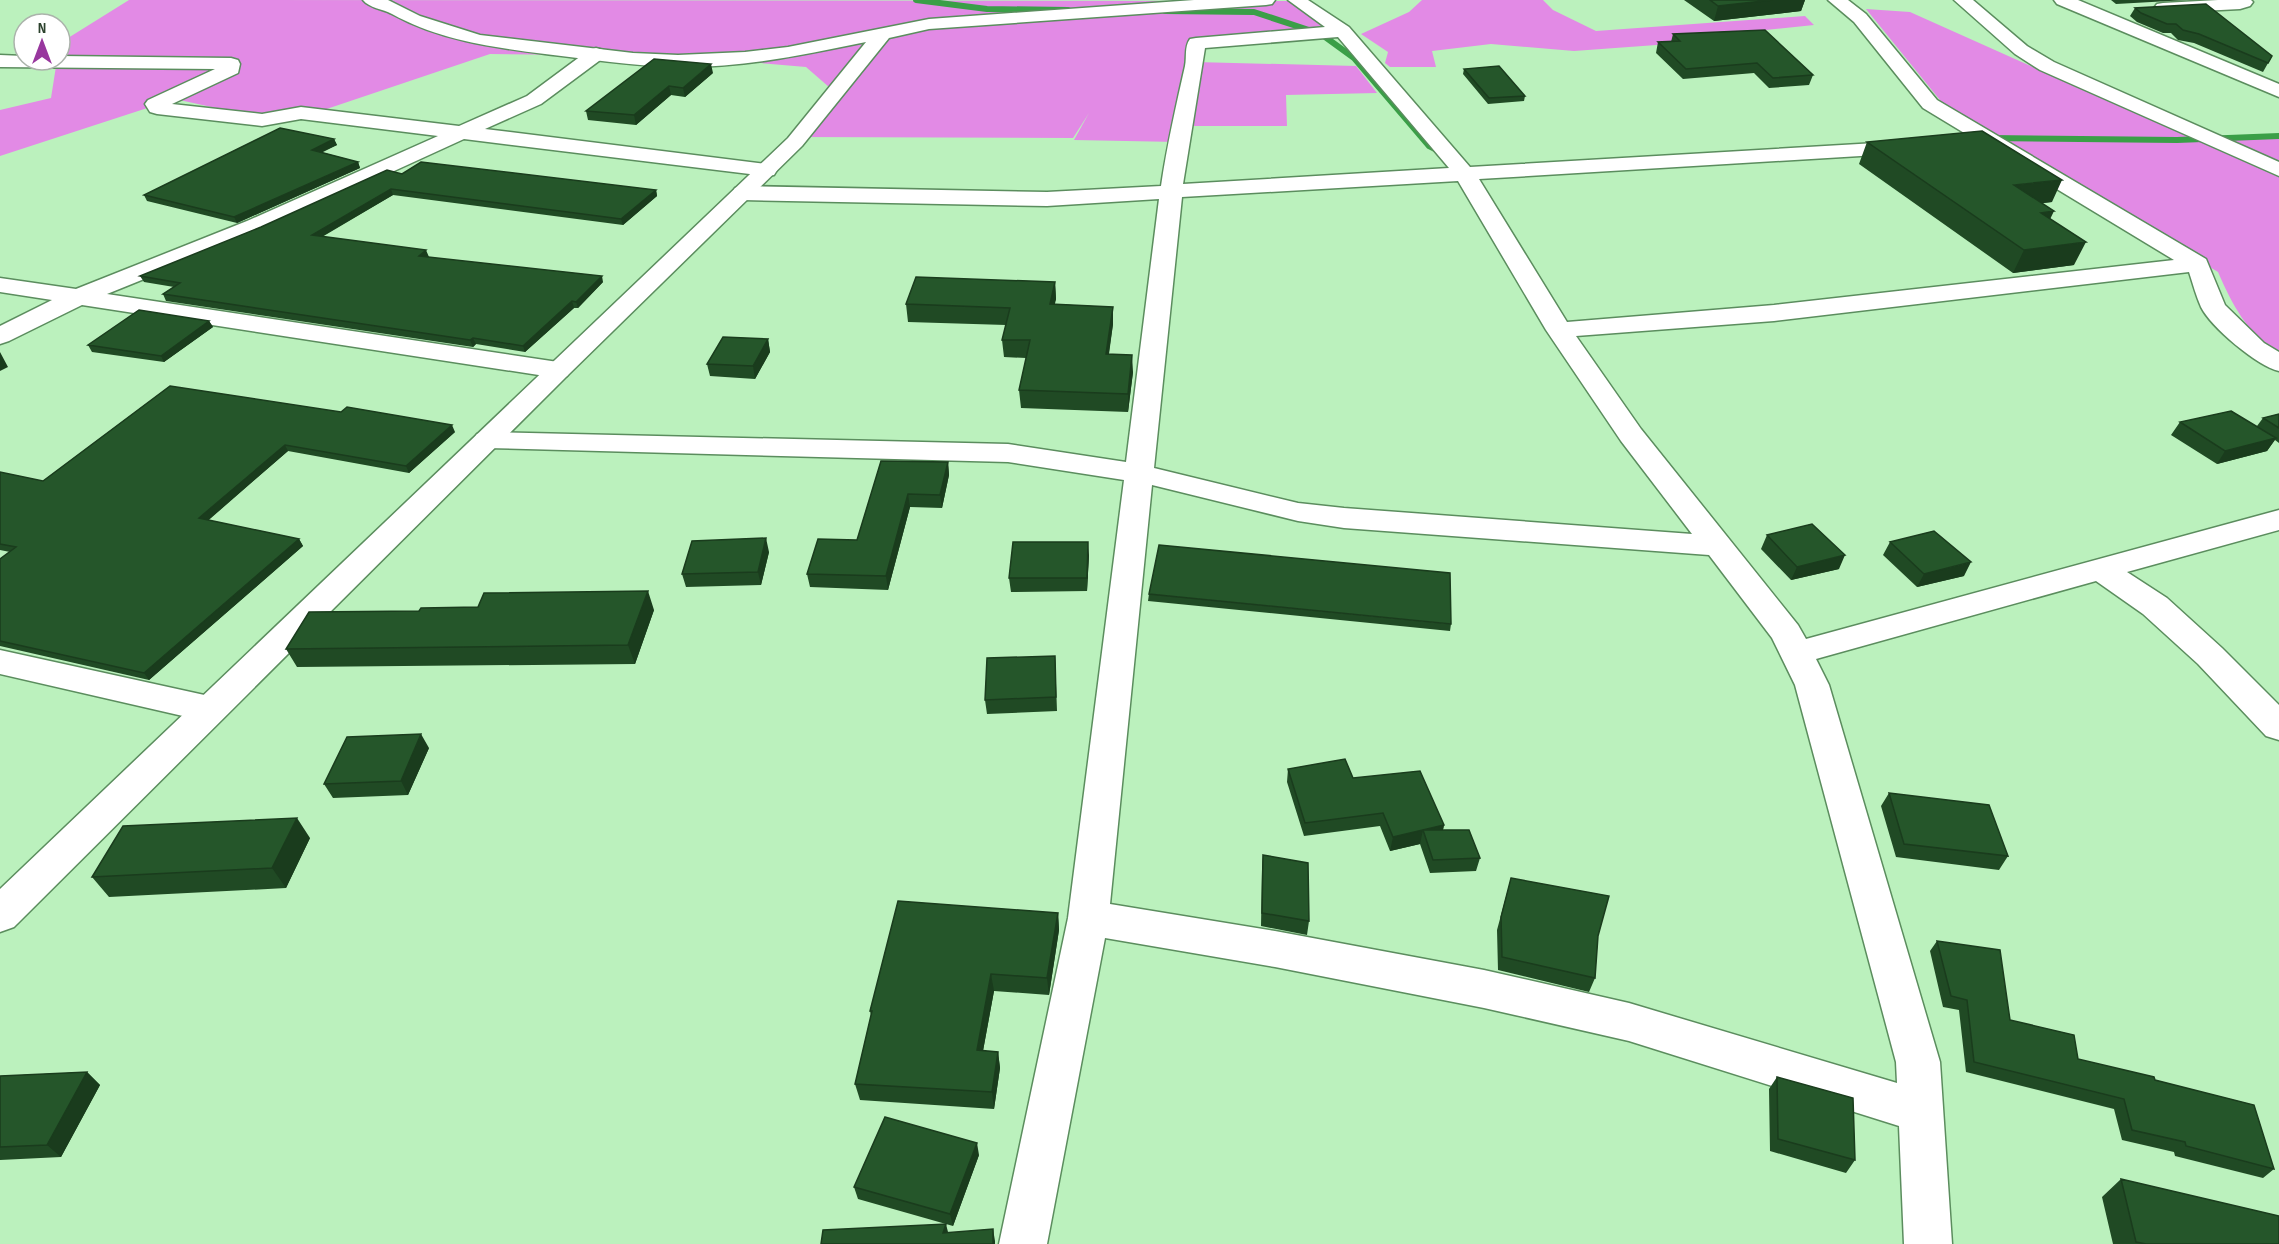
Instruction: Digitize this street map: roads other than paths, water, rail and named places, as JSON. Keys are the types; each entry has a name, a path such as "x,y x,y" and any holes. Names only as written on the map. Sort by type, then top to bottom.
{"street":[{"path":"372,0 396,9 414,20 478,40 678,61 745,58 812,48 940,23 1266,0"},
{"path":"1297,0 1343,31 1464,173 1559,330 1631,435 1786,633 1812,685 1917,1062 1928,1244"},
{"path":"1837,0 1860,18 1930,104 2198,264 2214,308 2256,349 2279,363"},
{"path":"1963,0 2021,50 2047,66 2279,170"},
{"path":"2063,0 2279,91"},
{"path":"2147,9 2240,4 2244,2 2242,0"},
{"path":"2089,12 2124,10"},
{"path":"1023,1244 1088,918 1171,193 1177,147 1196,62 1196,43 1343,31"},
{"path":"0,915 558,369 795,142 883,33"},
{"path":"0,336 78,297 255,226 534,100 596,54"},
{"path":"0,61 231,64 231,69 222,75 192,86 155,104 157,108 262,120 301,113 766,170"},
{"path":"1960,144 1995,142"},
{"path":"743,193 1047,199 1926,146"},
{"path":"1559,330 1774,313 2198,264"},
{"path":"0,285 558,369"},
{"path":"487,440 1008,453 1138,473 1298,512 1344,518 1718,546"},
{"path":"1796,653 2279,519"},
{"path":"2099,568 2155,606 2210,656 2279,727"},
{"path":"0,662 209,709"},
{"path":"1088,918 1298,954 1484,989 1573,1009 1629,1022 1920,1111"}],"waterway":[{"path":"916,0 987,9 1068,10"},
{"path":"1165,11 1254,12 1321,34 1354,58 1429,146 1441,152"},
{"path":"1989,138 2177,140 2279,136"}]}
